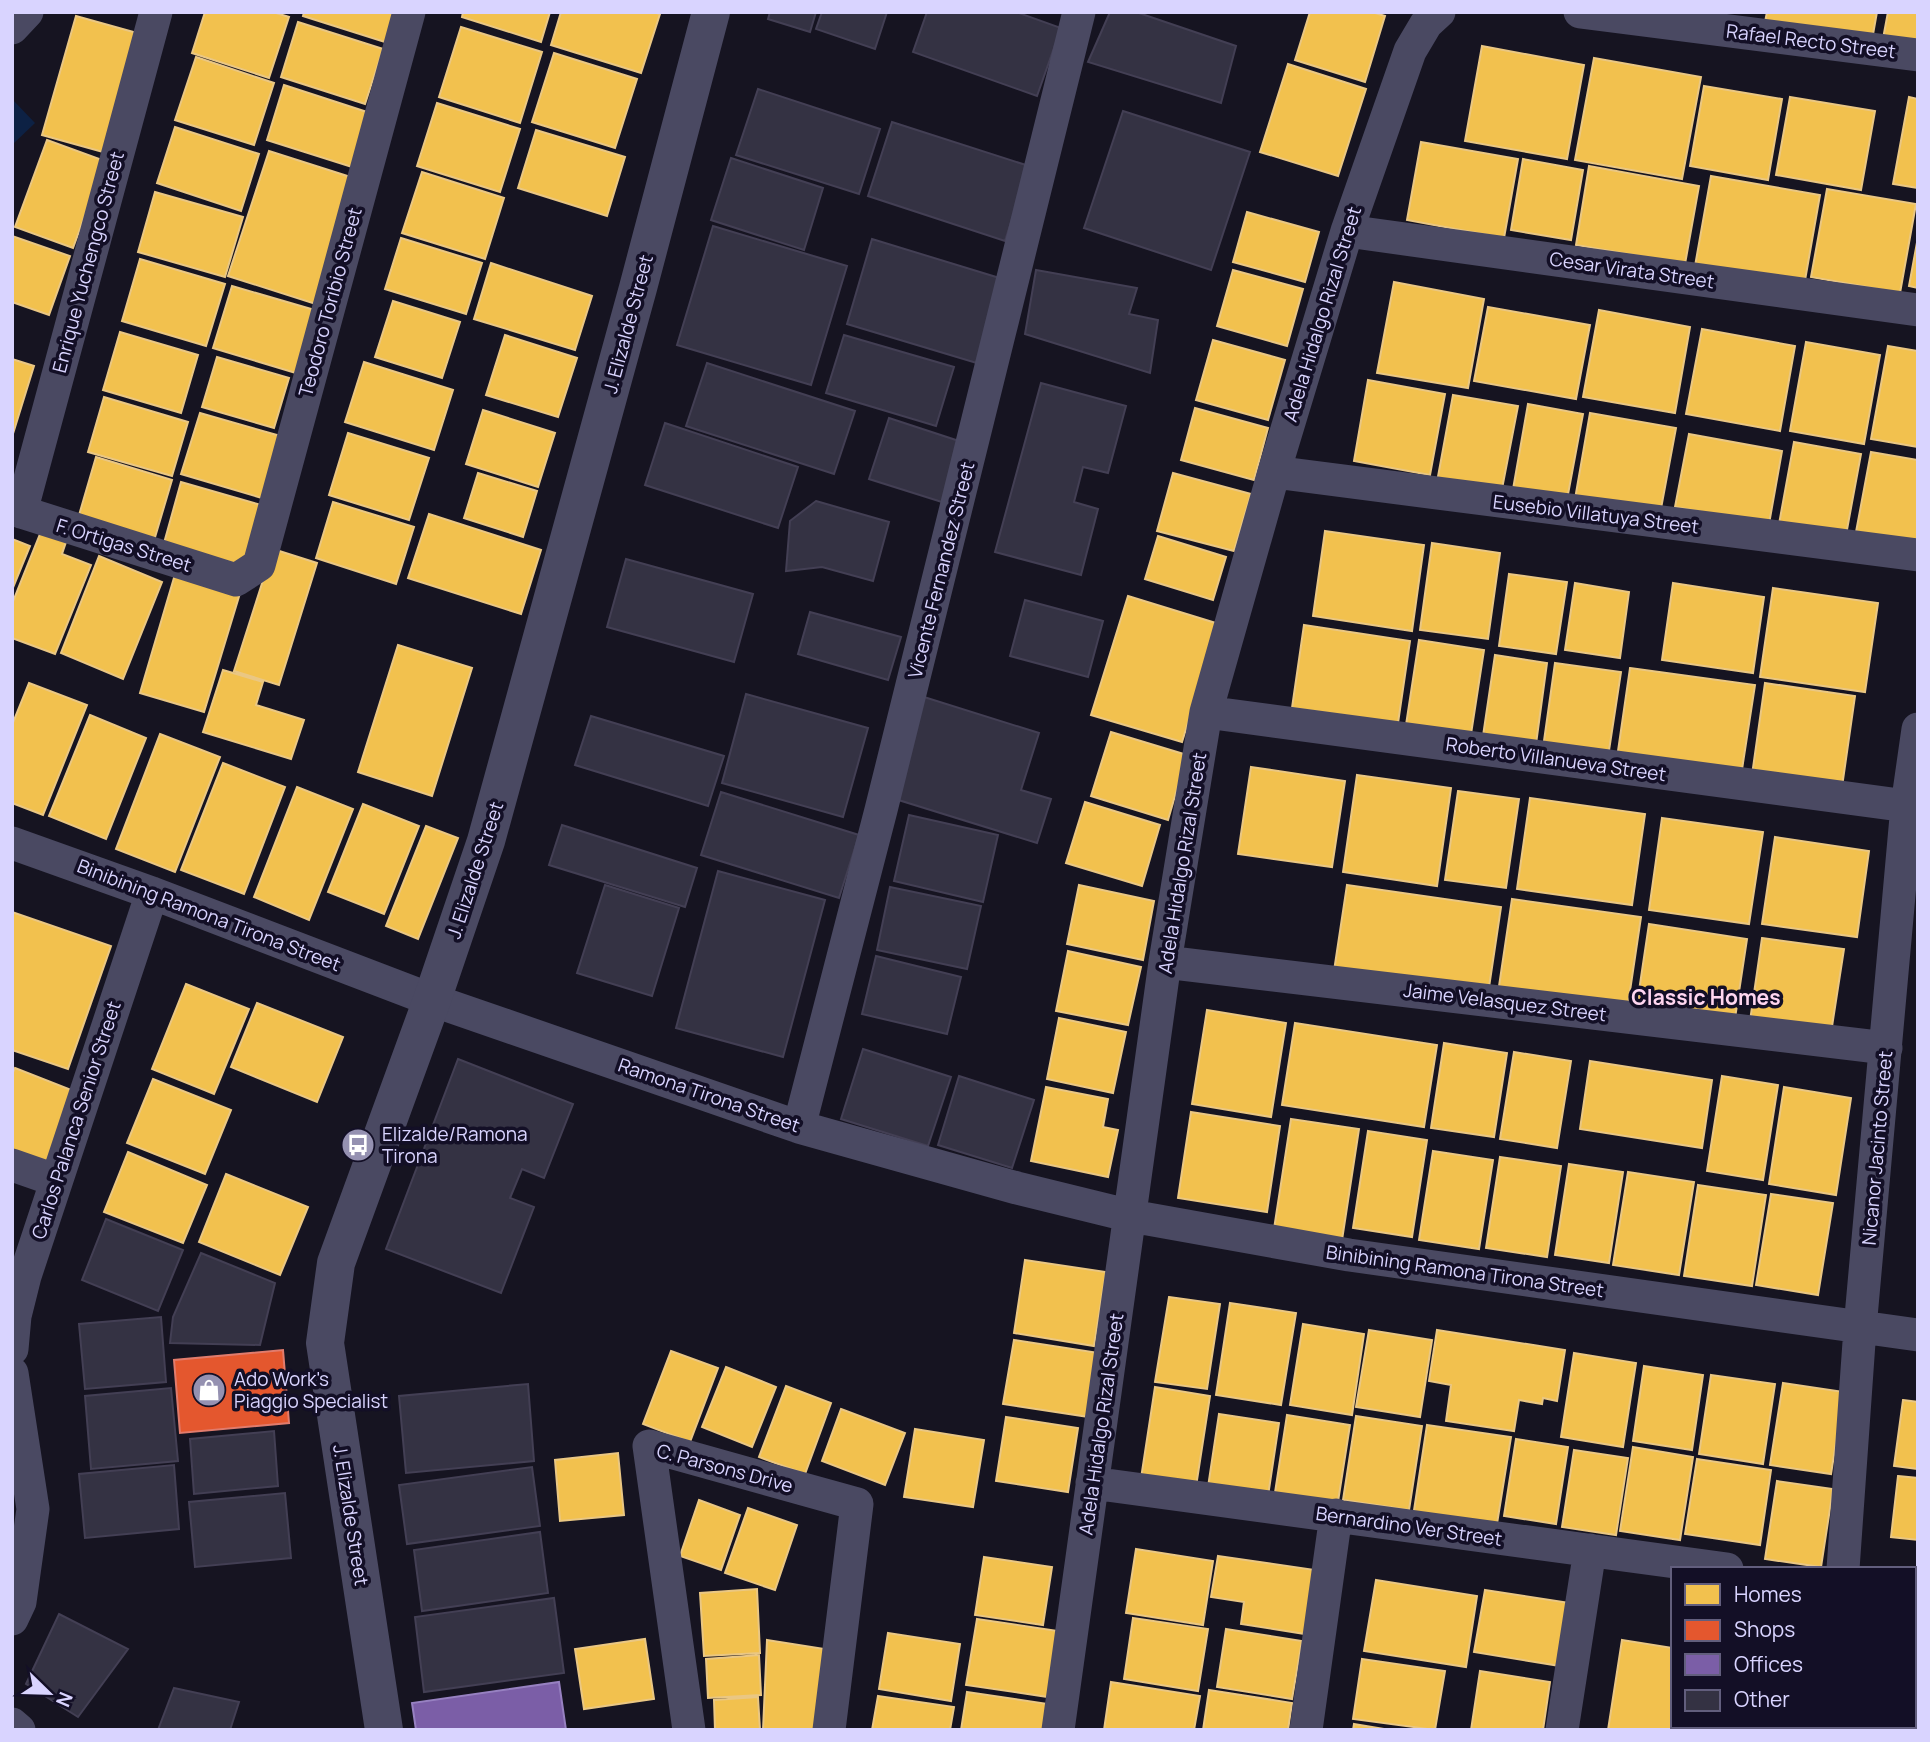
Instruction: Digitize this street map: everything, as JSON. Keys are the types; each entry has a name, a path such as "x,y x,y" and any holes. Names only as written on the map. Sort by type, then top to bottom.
{"street":[{"path":"12,28 27,12"},
{"name":"Enrique Yuchengco Street","path":"16,511 156,12"},
{"name":"Teodoro Toribio Street","path":"236,580 259,565 409,12"},
{"name":"J. Elizalde Street","path":"384,1730 325,1343 336,1263 419,995 486,841 624,342 711,12"},
{"name":"Vicente Fernandez Street","path":"799,1127 1079,12"},
{"name":"Rafael Recto Street","path":"1580,12 1918,54"},
{"name":"Adela Hidalgo Rizal Street","path":"1058,1730 1166,962 1206,712 1274,472 1347,231 1410,51 1432,18"},
{"name":"Cesar Virata Street","path":"1347,231 1918,310"},
{"name":"Eusebio Villatuya Street","path":"1274,472 1918,555"},
{"name":"F. Ortigas Street","path":"16,511 236,580"},
{"name":"Roberto Villanueva Street","path":"1206,712 1907,806"},
{"name":"Nicanor Jacinto Street","path":"1843,1567 1860,1328 1907,806 1918,729"},
{"name":"Binibining Ramona Tirona Street","path":"12,843 152,892 419,995"},
{"name":"Carlos Palanca Senior Street","path":"12,1349 15,1316 55,1180 152,892"},
{"name":"Jaime Velasquez Street","path":"1166,962 1886,1048"},
{"name":"Ramona Tirona Street","path":"419,995 799,1127 1017,1188"},
{"path":"12,1165 55,1180"},
{"name":"Binibining Ramona Tirona Street","path":"1017,1188 1131,1216 1349,1255 1918,1335"},
{"path":"12,1373 33,1509 20,1602 12,1619"},
{"name":"C. Parsons Drive","path":"689,1730 649,1446 857,1504 828,1730"},
{"name":"Bernardino Ver Street","path":"1092,1483 1713,1567"},
{"path":"1306,1730 1336,1516"},
{"path":"1562,1730 1590,1550"},
{"path":"12,1724 19,1730"}],"water":[{"path":"12,99 35,123 12,145"}],"building: Homes":[{"path":"205,12 273,12 289,17 269,78 192,53"},
{"path":"304,12 398,12 388,43 303,16"},
{"path":"463,12 550,12 541,42 462,17"},
{"path":"561,12 660,14 641,73 551,45"},
{"path":"1310,12 1372,12 1385,16 1365,82 1295,60"},
{"path":"1767,12 1877,12 1872,40 1765,22"},
{"path":"1888,12 1918,12 1918,50 1882,44"},
{"path":"76,16 137,33 103,152 42,135"},
{"path":"298,22 383,49 365,104 281,77"},
{"path":"461,27 542,52 520,123 439,97"},
{"path":"1482,46 1584,65 1567,159 1465,141"},
{"path":"554,53 637,79 615,148 532,122"},
{"path":"196,57 274,83 254,145 175,120"},
{"path":"1594,58 1701,77 1682,179 1575,160"},
{"path":"1288,64 1366,89 1338,176 1260,152"},
{"path":"284,85 370,113 352,167 267,140"},
{"path":"1704,86 1782,99 1768,180 1690,166"},
{"path":"1790,97 1875,111 1861,190 1776,175"},
{"path":"1909,97 1918,99 1918,188 1893,184"},
{"path":"437,103 520,129 500,192 417,166"},
{"path":"175,127 259,154 241,211 157,183"},
{"path":"536,130 625,157 607,216 518,188"},
{"path":"47,140 105,161 73,248 15,227"},
{"path":"1421,142 1518,159 1504,238 1407,220"},
{"path":"269,151 363,181 322,306 228,276"},
{"path":"1523,159 1583,170 1571,240 1511,230"},
{"path":"1589,166 1699,186 1685,264 1576,245"},
{"path":"422,172 504,198 485,259 402,233"},
{"path":"1711,176 1820,195 1804,286 1695,266"},
{"path":"1827,189 1916,204 1900,293 1811,277"},
{"path":"155,192 243,217 225,277 138,252"},
{"path":"1247,212 1319,232 1305,282 1233,262"},
{"path":"12,236 70,256 49,315 12,302"},
{"path":"1918,237 1918,288 1909,286"},
{"path":"401,238 482,263 466,314 385,289"},
{"path":"140,259 225,284 206,346 122,321"},
{"path":"491,263 592,296 575,350 474,319"},
{"path":"1233,270 1303,289 1287,346 1217,326"},
{"path":"1394,282 1484,299 1468,388 1377,373"},
{"path":"232,286 318,311 299,374 213,348"},
{"path":"393,301 460,322 442,378 375,357"},
{"path":"1488,307 1590,325 1576,399 1474,381"},
{"path":"1599,310 1690,327 1675,413 1583,397"},
{"path":"1702,329 1795,346 1780,431 1686,414"},
{"path":"120,332 198,355 181,413 103,390"},
{"path":"505,335 577,358 558,417 486,395"},
{"path":"1213,340 1285,360 1268,420 1196,400"},
{"path":"1806,342 1880,355 1864,444 1790,431"},
{"path":"1888,346 1918,351 1918,447 1871,439"},
{"path":"217,357 289,378 274,428 202,407"},
{"path":"12,359 34,366 12,437"},
{"path":"364,362 453,390 434,450 345,422"},
{"path":"1368,380 1445,394 1430,475 1354,461"},
{"path":"1453,395 1518,406 1501,494 1437,482"},
{"path":"104,397 188,422 172,476 88,452"},
{"path":"1528,404 1583,414 1566,505 1512,495"},
{"path":"1195,408 1268,428 1254,480 1181,460"},
{"path":"483,410 555,433 538,487 466,464"},
{"path":"200,413 284,437 265,499 181,474"},
{"path":"1590,413 1676,428 1660,514 1575,499"},
{"path":"348,433 429,458 409,520 329,495"},
{"path":"1689,434 1782,451 1769,524 1675,507"},
{"path":"1794,442 1861,454 1846,535 1779,524"},
{"path":"1871,452 1918,460 1918,543 1856,532"},
{"path":"96,457 172,480 153,544 77,522"},
{"path":"478,473 537,491 523,537 464,518"},
{"path":"1173,473 1251,494 1234,551 1157,531"},
{"path":"181,482 268,507 249,568 164,543"},
{"path":"333,502 414,527 396,584 316,558"},
{"path":"429,514 541,550 521,614 408,578"},
{"path":"42,529 67,539 62,554 91,565 55,654 12,638 12,604"},
{"path":"1325,531 1424,545 1412,631 1313,616"},
{"path":"1158,536 1226,557 1213,600 1145,579"},
{"path":"12,539 30,546 12,590"},
{"path":"1432,543 1500,553 1488,639 1420,630"},
{"path":"273,549 317,563 279,685 234,671"},
{"path":"99,556 162,582 123,679 61,653"},
{"path":"176,571 241,590 204,712 140,693"},
{"path":"1509,574 1567,582 1556,654 1499,646"},
{"path":"1575,583 1629,592 1620,658 1565,650"},
{"path":"1673,583 1764,597 1753,673 1662,660"},
{"path":"1773,588 1878,603 1865,692 1760,677"},
{"path":"1128,596 1219,624 1182,742 1091,715"},
{"path":"1304,625 1410,641 1398,723 1292,708"},
{"path":"1419,640 1484,650 1471,734 1406,725"},
{"path":"398,645 472,668 432,796 358,772"},
{"path":"1495,655 1547,663 1536,744 1483,736"},
{"path":"1555,663 1621,672 1608,757 1543,748"},
{"path":"1630,668 1755,685 1741,776 1617,758"},
{"path":"223,670 263,682 256,705 304,720 291,759 203,732"},
{"path":"29,683 87,705 43,815 12,803 12,725"},
{"path":"1765,683 1855,696 1842,787 1752,775"},
{"path":"90,715 146,738 106,839 49,816"},
{"path":"1111,732 1187,755 1168,820 1091,796"},
{"path":"160,734 220,757 175,872 116,849"},
{"path":"223,763 285,787 244,894 181,870"},
{"path":"1251,767 1345,781 1332,867 1238,854"},
{"path":"1357,775 1451,788 1437,886 1343,872"},
{"path":"297,787 353,809 309,920 254,897"},
{"path":"1458,791 1519,799 1506,888 1445,880"},
{"path":"1530,798 1645,814 1632,905 1517,889"},
{"path":"1085,802 1160,825 1142,886 1066,863"},
{"path":"363,804 419,826 384,914 328,892"},
{"path":"1662,818 1763,832 1749,924 1649,910"},
{"path":"426,826 458,838 418,939 386,926"},
{"path":"1775,837 1869,851 1857,937 1762,924"},
{"path":"1079,885 1154,901 1143,960 1067,944"},
{"path":"1347,885 1501,907 1488,994 1334,971"},
{"path":"1512,899 1641,917 1627,1011 1498,993"},
{"path":"12,912 111,946 68,1069 12,1050"},
{"path":"1649,924 1747,939 1734,1025 1636,1011"},
{"path":"1762,938 1844,949 1831,1033 1750,1021"},
{"path":"1068,951 1141,967 1128,1025 1056,1011"},
{"path":"186,984 249,1009 214,1094 152,1069"},
{"path":"257,1003 343,1037 317,1102 231,1067"},
{"path":"1207,1010 1286,1023 1271,1117 1192,1104"},
{"path":"1059,1018 1126,1032 1113,1093 1047,1079"},
{"path":"1295,1023 1437,1045 1424,1127 1282,1105"},
{"path":"1444,1043 1507,1053 1494,1137 1431,1128"},
{"path":"1514,1052 1571,1061 1557,1148 1500,1139"},
{"path":"1590,1061 1712,1080 1702,1148 1580,1129"},
{"path":"15,1068 79,1093 49,1169 12,1154 12,1074"},
{"path":"1722,1076 1778,1085 1763,1180 1707,1171"},
{"path":"153,1079 231,1110 205,1174 127,1143"},
{"path":"1046,1087 1108,1099 1103,1127 1118,1130 1108,1177 1031,1161"},
{"path":"1784,1087 1851,1098 1836,1195 1769,1184"},
{"path":"1191,1112 1280,1126 1267,1212 1178,1198"},
{"path":"1291,1119 1359,1129 1342,1240 1274,1229"},
{"path":"1368,1131 1427,1140 1412,1237 1353,1228"},
{"path":"1433,1151 1493,1160 1479,1249 1419,1240"},
{"path":"128,1152 207,1185 183,1243 104,1212"},
{"path":"1500,1157 1561,1166 1547,1257 1486,1248"},
{"path":"1569,1164 1623,1172 1609,1263 1555,1255"},
{"path":"1628,1172 1694,1182 1679,1275 1613,1265"},
{"path":"226,1174 308,1207 280,1275 199,1242"},
{"path":"1698,1185 1766,1195 1752,1286 1684,1276"},
{"path":"1771,1194 1833,1203 1818,1295 1756,1285"},
{"path":"1025,1260 1106,1272 1094,1346 1014,1333"},
{"path":"1169,1297 1220,1304 1207,1389 1155,1382"},
{"path":"1230,1303 1296,1313 1281,1405 1216,1395"},
{"path":"1303,1324 1364,1334 1352,1415 1290,1405"},
{"path":"1369,1330 1432,1340 1420,1417 1356,1407"},
{"path":"1437,1330 1565,1350 1557,1401 1543,1398 1542,1404 1519,1400 1514,1431 1446,1421 1451,1385 1429,1381"},
{"path":"1014,1340 1099,1353 1089,1417 1003,1404"},
{"path":"671,1351 718,1368 690,1442 643,1424"},
{"path":"1574,1353 1636,1363 1623,1447 1561,1437"},
{"path":"1644,1366 1703,1375 1692,1450 1633,1441"},
{"path":"726,1367 776,1387 752,1447 702,1427"},
{"path":"1711,1375 1775,1384 1763,1464 1699,1454"},
{"path":"1783,1383 1844,1392 1831,1474 1770,1465"},
{"path":"786,1386 831,1403 805,1474 759,1457"},
{"path":"1155,1387 1210,1396 1195,1493 1140,1485"},
{"path":"1903,1400 1918,1402 1918,1469 1894,1466"},
{"path":"841,1409 905,1433 885,1485 822,1461"},
{"path":"1219,1414 1279,1423 1268,1496 1208,1487"},
{"path":"1287,1415 1350,1425 1337,1508 1274,1499"},
{"path":"1356,1416 1422,1426 1409,1510 1343,1500"},
{"path":"1006,1417 1078,1428 1068,1492 996,1481"},
{"path":"1427,1425 1511,1437 1496,1530 1413,1517"},
{"path":"915,1429 984,1440 973,1507 904,1497"},
{"path":"1516,1439 1568,1447 1556,1524 1504,1516"},
{"path":"1633,1447 1693,1457 1680,1540 1620,1531"},
{"path":"1574,1450 1628,1458 1616,1535 1562,1527"},
{"path":"618,1453 624,1515 560,1521 555,1460"},
{"path":"1697,1459 1771,1470 1760,1545 1685,1534"},
{"path":"1898,1476 1918,1478 1918,1540 1891,1537"},
{"path":"1777,1481 1833,1489 1821,1567 1765,1559"},
{"path":"699,1500 740,1515 721,1570 680,1556"},
{"path":"748,1508 797,1525 775,1590 725,1573"},
{"path":"1136,1549 1213,1561 1203,1625 1126,1613"},
{"path":"1218,1556 1315,1570 1305,1634 1241,1624 1244,1602 1211,1597"},
{"path":"984,1557 1052,1567 1043,1625 975,1615"},
{"path":"1376,1580 1477,1596 1466,1667 1364,1651"},
{"path":"757,1589 760,1653 704,1656 700,1593"},
{"path":"1485,1590 1570,1603 1560,1666 1474,1652"},
{"path":"1916,1614 1918,1614 1916,1683"},
{"path":"1133,1618 1208,1629 1198,1691 1124,1679"},
{"path":"977,1619 1058,1631 1048,1697 966,1685"},
{"path":"1226,1629 1302,1641 1292,1699 1217,1687"},
{"path":"888,1633 960,1644 951,1701 879,1689"},
{"path":"645,1639 654,1699 584,1709 575,1649"},
{"path":"767,1640 831,1650 817,1730 763,1730"},
{"path":"1622,1640 1671,1648 1671,1728 1678,1730 1608,1730"},
{"path":"759,1655 761,1695 708,1698 706,1659"},
{"path":"1362,1659 1445,1671 1435,1730 1353,1719"},
{"path":"1480,1671 1550,1682 1543,1730 1471,1730"},
{"path":"1111,1682 1200,1696 1194,1730 1104,1730"},
{"path":"1918,1687 1918,1730 1881,1730 1916,1728"},
{"path":"1209,1690 1292,1703 1288,1730 1203,1730"},
{"path":"967,1692 1048,1704 1044,1730 961,1730"},
{"path":"878,1696 954,1707 950,1730 872,1730"},
{"path":"758,1697 760,1730 715,1730 714,1700"},
{"path":"1354,1724 1390,1730 1353,1730"}],"building: Shops":[{"path":"283,1350 289,1423 180,1433 174,1360"}],"building: Offices":[{"path":"559,1682 566,1730 416,1730 412,1703"}],"building: Other":[{"path":"770,12 816,12 810,32 768,19"},
{"path":"822,12 887,12 875,49 816,29"},
{"path":"927,12 1016,12 1061,28 1037,96 913,52"},
{"path":"1110,12 1136,12 1236,46 1221,103 1088,62"},
{"path":"758,89 880,129 859,194 736,155"},
{"path":"1123,111 1250,152 1211,270 1084,228"},
{"path":"892,122 1029,166 1005,241 868,196"},
{"path":"731,158 823,188 804,250 711,220"},
{"path":"713,226 847,266 811,385 677,345"},
{"path":"872,239 1006,280 980,364 847,324"},
{"path":"1036,270 1137,288 1129,314 1158,320 1150,373 1025,334"},
{"path":"844,335 954,367 936,426 826,393"},
{"path":"707,363 855,411 834,474 686,426"},
{"path":"1041,383 1126,406 1108,473 1083,467 1074,502 1098,509 1081,575 995,552"},
{"path":"889,418 965,443 945,503 869,479"},
{"path":"665,423 798,467 778,528 645,485"},
{"path":"816,501 889,522 873,581 822,567 786,571 790,521"},
{"path":"626,559 753,594 734,662 607,627"},
{"path":"1025,600 1103,621 1088,677 1010,656"},
{"path":"810,612 901,637 888,680 798,654"},
{"path":"746,694 868,728 843,817 722,783"},
{"path":"924,697 1039,733 1021,790 1051,799 1037,843 892,798"},
{"path":"591,716 724,756 708,806 575,765"},
{"path":"721,792 859,835 839,898 701,855"},
{"path":"909,815 998,835 983,902 894,881"},
{"path":"562,825 697,868 685,907 549,865"},
{"path":"718,871 825,900 783,1057 676,1028"},
{"path":"605,885 679,908 652,996 577,973"},
{"path":"890,887 981,906 967,969 877,950"},
{"path":"876,956 961,977 947,1034 862,1014"},
{"path":"863,1049 951,1077 928,1146 841,1119"},
{"path":"458,1059 573,1104 544,1178 522,1169 510,1198 534,1207 501,1293 386,1249"},
{"path":"959,1076 1034,1100 1012,1168 938,1145"},
{"path":"106,1219 183,1250 158,1311 82,1280"},
{"path":"201,1253 275,1283 260,1345 170,1343 173,1317"},
{"path":"161,1317 166,1382 85,1389 79,1324"},
{"path":"528,1384 534,1461 406,1473 399,1396"},
{"path":"171,1388 178,1461 91,1469 85,1396"},
{"path":"274,1431 278,1486 194,1494 190,1439"},
{"path":"174,1465 179,1529 85,1538 79,1474"},
{"path":"532,1467 540,1526 407,1544 399,1485"},
{"path":"285,1493 291,1558 195,1567 189,1502"},
{"path":"540,1532 548,1593 422,1611 414,1550"},
{"path":"554,1598 564,1673 424,1692 415,1617"},
{"path":"59,1614 128,1649 78,1717 26,1684"},
{"path":"174,1688 239,1702 230,1730 158,1730"}],"place":[{"name":"Elizalde/Ramona Tirona","path":"358,1145"},
{"name":"Ado Work's Piaggio Specialist","path":"209,1390"}],"district":[{"name":"Classic Homes","path":"1706,998"}]}
